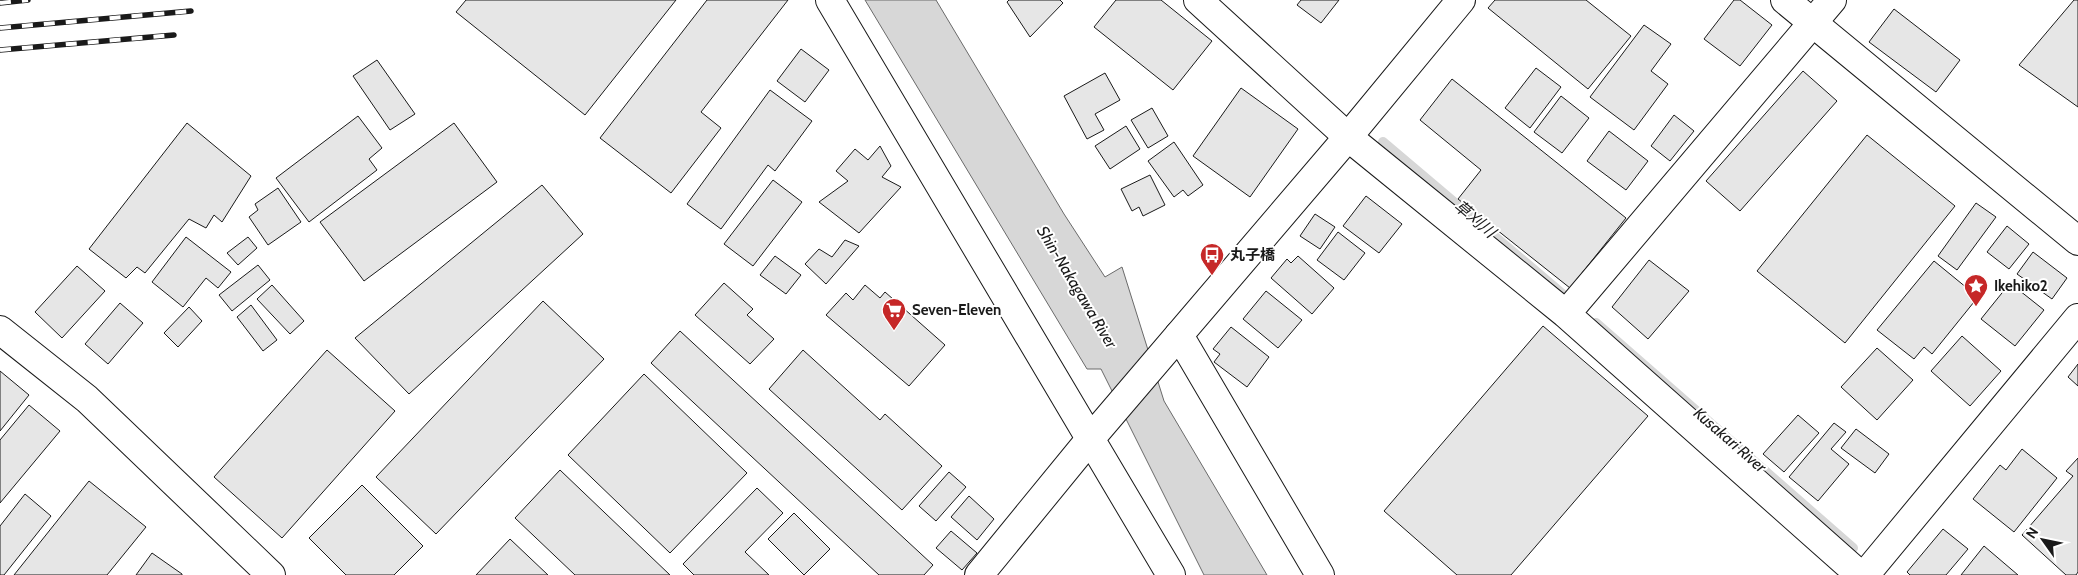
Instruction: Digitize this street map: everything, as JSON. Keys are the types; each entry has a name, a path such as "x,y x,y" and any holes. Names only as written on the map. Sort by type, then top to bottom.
{"street":[{"path":"830,0 1097,431 1171,575"},
{"path":"1198,0 1348,137 1566,314 1860,575"},
{"path":"979,575 1097,431 1348,137 1461,0"},
{"path":"1785,0 2078,241"},
{"path":"1566,314 1832,0"},
{"path":"1865,575 2078,318"},
{"path":"0,330 87,399 271,575"},
{"path":"1179,335 1320,575"}],"water":[{"name":"Shin-Nakagawa River","path":"865,0 936,0 1064,214 1105,277 1122,267 1164,401 1267,575 1204,575 1101,369 1087,369"}],"building":[{"path":"466,0 676,0 585,115 456,12"},
{"path":"707,0 788,0 701,112 721,128 671,193 600,138"},
{"path":"1009,0 1060,0 1063,3 1030,37 1007,2"},
{"path":"1116,0 1161,0 1212,41 1173,90 1094,27"},
{"path":"1301,0 1339,0 1321,23 1297,5"},
{"path":"1495,0 1586,0 1631,36 1588,89 1488,8"},
{"path":"1734,0 1740,0 1772,25 1740,66 1704,39"},
{"path":"2074,0 2078,0 2078,107 2019,65"},
{"path":"1894,9 1960,60 1936,92 1869,42"},
{"path":"1644,25 1671,44 1651,71 1668,84 1634,130 1590,97"},
{"path":"801,49 829,70 805,102 777,81"},
{"path":"377,60 415,114 390,130 353,76"},
{"path":"1536,68 1561,87 1530,128 1505,108"},
{"path":"1803,71 1837,101 1740,211 1706,181"},
{"path":"1105,73 1120,100 1095,114 1104,130 1087,139 1064,96"},
{"path":"1452,79 1626,218 1570,288 1458,199 1481,170 1420,120"},
{"path":"1241,88 1298,129 1250,197 1193,156"},
{"path":"770,90 812,121 775,171 768,165 721,229 687,204"},
{"path":"1561,96 1589,118 1562,153 1534,132"},
{"path":"1152,108 1168,136 1148,148 1131,120"},
{"path":"1674,115 1694,131 1670,161 1651,146"},
{"path":"358,116 382,148 369,159 377,170 309,222 276,178"},
{"path":"187,123 251,176 222,222 214,215 206,228 189,219 145,273 137,267 126,278 89,249"},
{"path":"454,123 497,182 364,281 320,222"},
{"path":"1126,126 1140,149 1110,169 1095,146"},
{"path":"1609,131 1648,161 1626,190 1587,161"},
{"path":"1867,135 1955,206 1845,343 1757,271"},
{"path":"1174,142 1203,185 1188,196 1183,190 1174,197 1148,161"},
{"path":"880,146 891,166 882,177 901,187 859,233 819,202 848,181 836,171 855,149 868,160"},
{"path":"1150,175 1165,205 1143,216 1139,207 1132,211 1121,189"},
{"path":"773,180 802,202 753,266 724,244"},
{"path":"542,185 583,234 409,394 355,338"},
{"path":"278,188 301,222 268,245 249,217 258,210 255,204"},
{"path":"1366,196 1402,224 1379,253 1343,226"},
{"path":"1976,203 1996,217 1957,270 1938,256"},
{"path":"1315,214 1335,227 1320,249 1300,236"},
{"path":"2007,226 2029,244 2009,269 1987,252"},
{"path":"1338,232 1365,253 1344,280 1317,260"},
{"path":"186,237 231,272 218,288 206,278 183,307 152,282"},
{"path":"248,237 257,248 238,265 227,253"},
{"path":"845,240 859,246 826,284 805,264 819,249 832,257"},
{"path":"2033,252 2067,278 2052,299 2017,274"},
{"path":"775,256 801,275 786,294 760,275"},
{"path":"1298,256 1334,288 1312,314 1271,278 1287,259 1291,263"},
{"path":"1649,260 1689,291 1648,339 1612,307"},
{"path":"1934,261 1978,297 1932,354 1924,347 1914,359 1877,330"},
{"path":"258,265 270,280 232,311 219,295"},
{"path":"77,266 105,291 62,338 35,312"},
{"path":"724,283 753,309 747,315 774,339 750,364 695,315"},
{"path":"2010,283 2044,310 2015,346 1981,319"},
{"path":"272,285 304,321 290,334 257,299"},
{"path":"865,285 880,298 885,292 945,345 909,386 826,315 846,293 853,300"},
{"path":"1266,291 1302,320 1278,348 1243,319"},
{"path":"543,301 604,359 436,534 376,477"},
{"path":"120,303 143,323 108,364 85,344"},
{"path":"251,305 277,340 263,351 237,317"},
{"path":"189,307 202,321 178,347 164,333"},
{"path":"1543,326 1648,416 1511,575 1457,575 1384,511"},
{"path":"1231,327 1269,357 1247,387 1214,362 1220,354 1213,349"},
{"path":"680,331 933,565 924,575 879,575 651,363"},
{"path":"1962,336 2001,371 1970,406 1931,371"},
{"path":"1877,348 1913,380 1877,420 1841,387"},
{"path":"327,350 395,411 282,538 214,477"},
{"path":"803,350 880,420 885,414 942,466 902,510 769,389"},
{"path":"2078,364 2078,386 2068,377"},
{"path":"0,371 29,395 0,431"},
{"path":"644,374 747,473 670,553 568,455"},
{"path":"29,405 60,431 0,503 0,440"},
{"path":"1798,415 1819,433 1784,472 1763,454"},
{"path":"1834,423 1846,432 1831,449 1849,464 1818,501 1789,477"},
{"path":"1856,429 1889,454 1875,473 1841,448"},
{"path":"2022,449 2057,478 2014,532 1973,499 2000,465 2006,470"},
{"path":"2078,458 2078,572 2076,575 2066,575 2022,535 2073,476 2066,471"},
{"path":"560,470 670,575 575,575 515,518"},
{"path":"949,472 966,487 936,521 919,506"},
{"path":"89,481 146,527 107,575 14,575"},
{"path":"362,485 423,546 394,575 346,575 309,538"},
{"path":"757,488 783,513 745,552 769,575 694,575 683,564"},
{"path":"25,494 51,516 4,575 0,575 0,526"},
{"path":"969,496 994,519 977,540 951,517"},
{"path":"794,513 830,549 804,575 768,539"},
{"path":"1943,529 1968,549 1946,575 1910,575 1907,572"},
{"path":"951,531 977,553 962,570 936,548"},
{"path":"510,539 548,575 476,575"},
{"path":"1984,546 2018,575 1961,575"},
{"path":"152,553 182,574 182,575 136,575"}],"waterway":[{"name":"草刈川","path":"1383,142 1566,297"},
{"name":"Kusakari River","path":"1596,323 1853,548"}],"railway":[{"path":"0,3 28,0"},
{"path":"0,28 191,11"},
{"path":"0,50 174,35"}],"place":[{"name":"丸子橋","path":"1212,276"},
{"name":"Ikehiko2","path":"1976,307"},
{"name":"Seven-Eleven","path":"894,331"}]}
